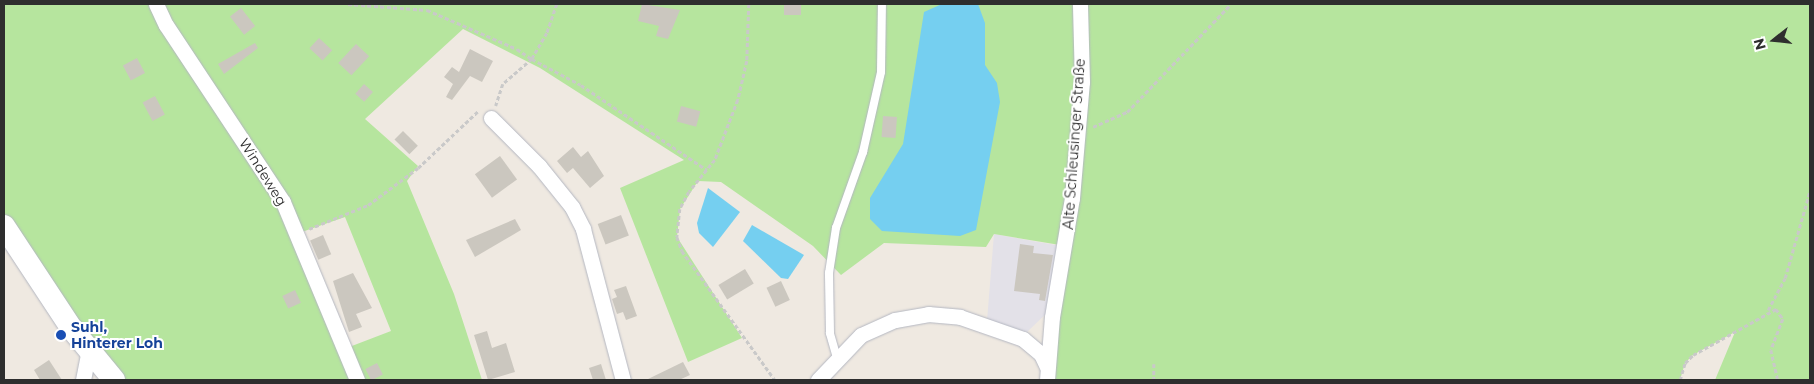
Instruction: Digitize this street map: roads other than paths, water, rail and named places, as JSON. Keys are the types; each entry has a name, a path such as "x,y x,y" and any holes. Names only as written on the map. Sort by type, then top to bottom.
{"main road":[{"path":"4,226 89,350 114,380"}],"street":[{"name":"Windeweg","path":"156,4 166,25 283,202 357,380"},
{"name":"Alte Schleusinger Straße","path":"1047,374 1052,318 1072,198 1078,134 1082,82 1080,4"},
{"path":"491,118 539,166 572,207 583,229 623,380"},
{"path":"818,380 861,335 895,320 928,314 960,317 1023,339 1041,354 1047,374"},
{"path":"1023,339 1041,329 1052,318"},
{"path":"83,380 89,350"}],"lane":[{"path":"837,358 830,333 829,273 836,228 863,152 881,72 882,4"}],"water":[{"path":"942,4 978,4 985,23 985,65 997,83 1000,102 976,230 960,236 882,231 870,219 870,198 903,144 924,12"},
{"path":"708,188 740,212 713,247 699,233 697,223"},
{"path":"752,225 804,255 788,279 781,278 743,241"}],"place":[{"name":"Suhl, Hinterer Loh","path":"61,335"}]}
